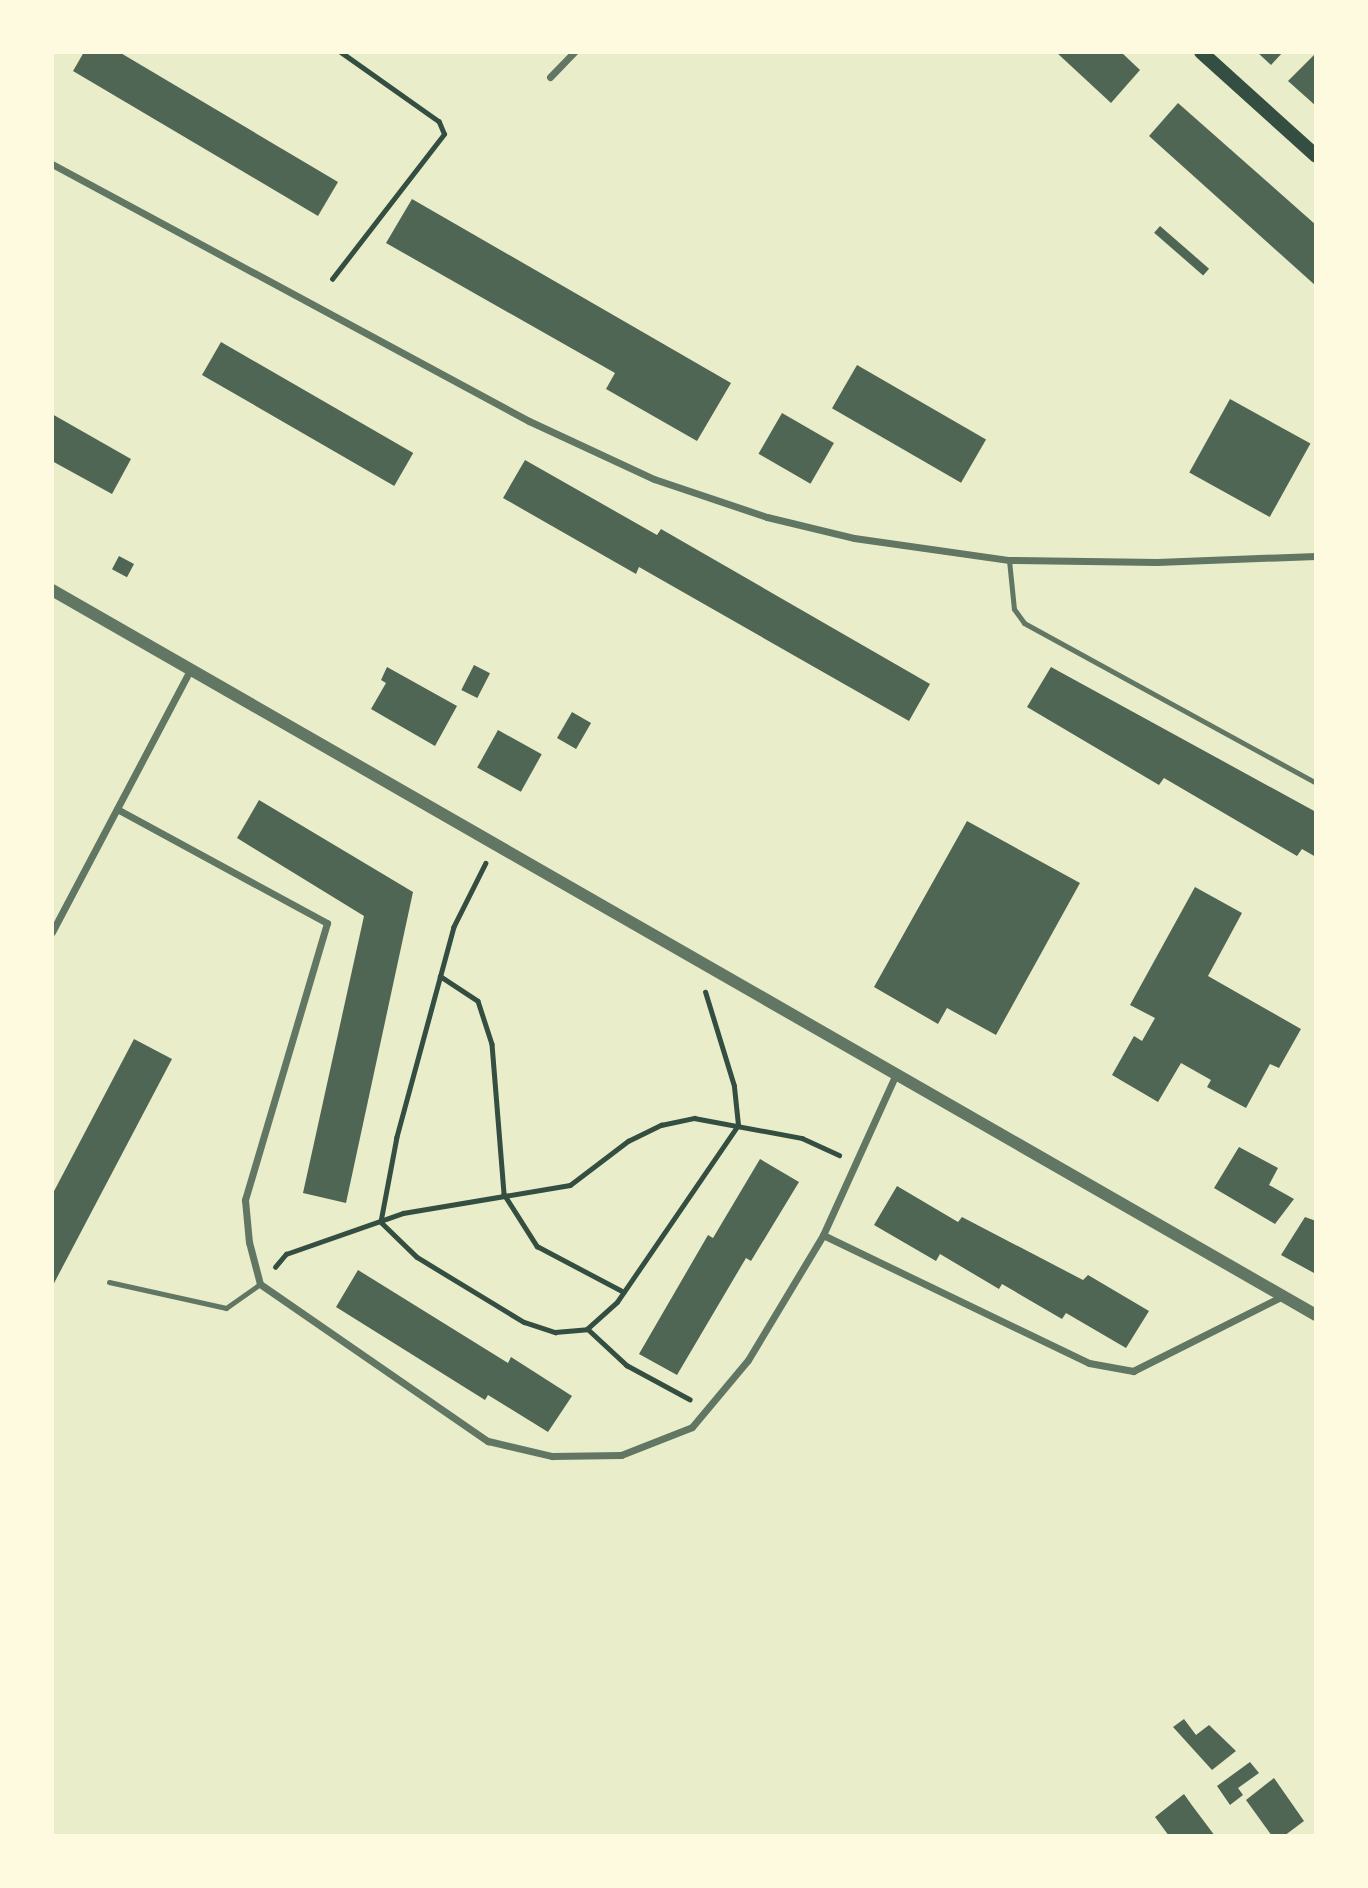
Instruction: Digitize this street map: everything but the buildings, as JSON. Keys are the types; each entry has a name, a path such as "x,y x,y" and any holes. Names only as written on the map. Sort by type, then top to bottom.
{"main road":[{"path":"1200,52 1315,156"}],"street":[{"path":"550,77 574,52"},
{"path":"53,162 529,421 654,479 767,517 854,538 1009,560 1157,562 1315,556"},
{"path":"52,590 1315,1315"},
{"path":"52,932 191,668"},
{"path":"117,809 327,923 245,1200 249,1242 260,1284 488,1441 552,1456 621,1455 692,1426 748,1360 823,1234 896,1074"},
{"path":"823,1234 1089,1363 1133,1371 1283,1296"}],"lane":[{"path":"1009,560 1014,609 1024,624 1315,783"},
{"path":"109,1282 226,1308 260,1284"}],"path":[{"path":"332,279 444,134 439,122 340,52"},
{"path":"381,1222 397,1137 454,927 496,843"},
{"path":"381,1222 417,1257 524,1322 555,1332 587,1329 624,1292 738,1125 734,1086 716,1017 688,954"},
{"path":"440,976 478,1001 492,1044 504,1194 537,1246 624,1292"},
{"path":"260,1284 286,1254 403,1213 570,1185 628,1141 661,1125 694,1118 802,1139 856,1162"},
{"path":"587,1329 627,1366 706,1409"}]}
